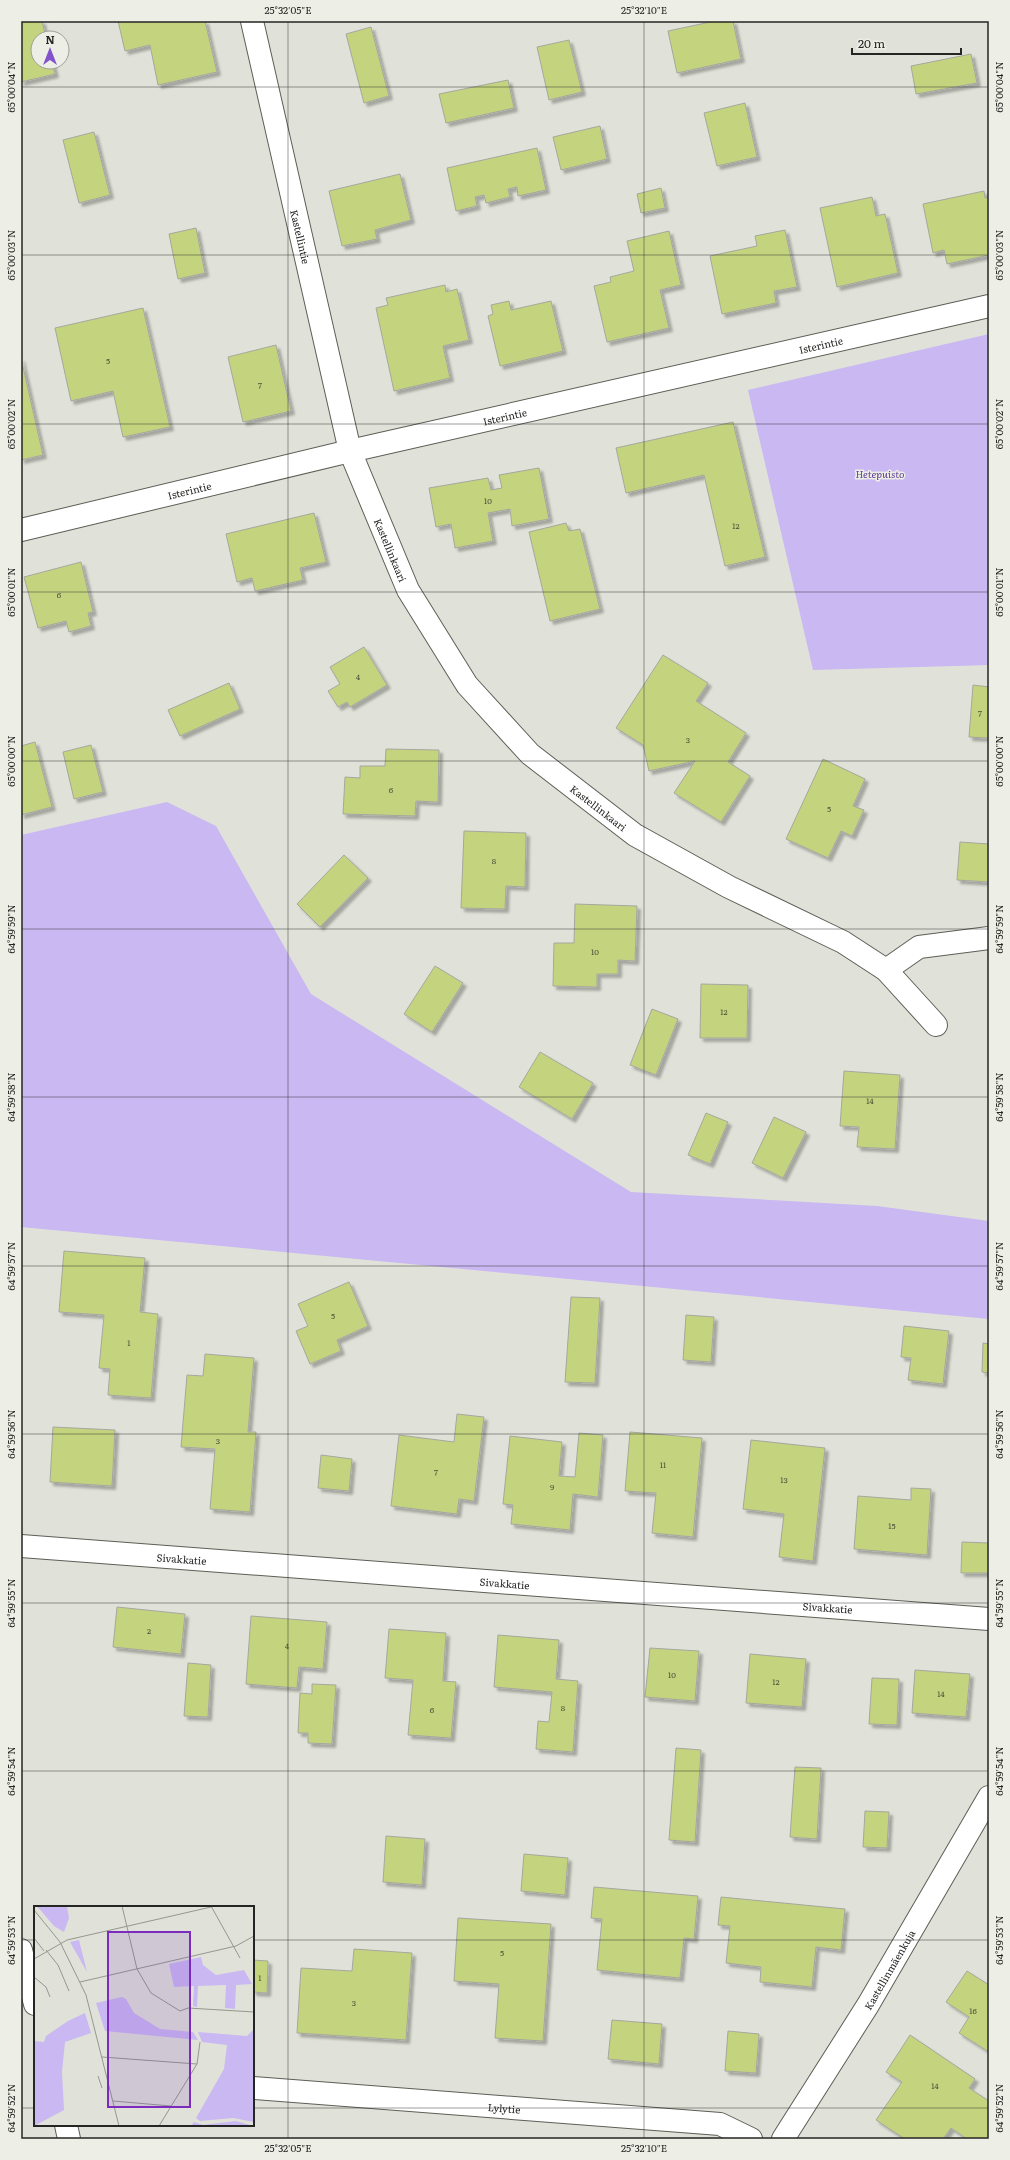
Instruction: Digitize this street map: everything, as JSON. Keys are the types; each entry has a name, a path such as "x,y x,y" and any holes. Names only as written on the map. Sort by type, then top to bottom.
{"street":[{"name":"Kastellintie","path":"252,21 350,451"},
{"name":"Isterintie","path":"21,530 350,451 989,306"},
{"name":"Kastellinkaari","path":"350,451 408,590 467,685 530,754 635,835 729,887 843,942 886,970 936,1025"},
{"path":"886,970 920,947 989,938"},
{"name":"Sivakkatie","path":"21,1546 989,1620"},
{"name":"Kastellinmäenkuja","path":"783,2139 868,2005 989,1797"},
{"path":"21,1950 34,2000"},
{"name":"Lylytie","path":"254,2088 720,2124 751,2139"},
{"path":"66,2126 70,2139"}],"green space":[{"name":"Hetepuisto","path":"989,334 989,665 813,670 748,390"},
{"path":"167,802 216,826 311,994 631,1192 877,1206 989,1221 989,1319 21,1227 21,835"}],"building":[{"path":"28,21 42,21 44,30 30,30 30,70 54,70 55,74 21,82 21,23"},
{"path":"118,21 205,21 217,72 158,85 150,45 125,51"},
{"path":"715,21 733,21 741,59 677,73 668,31"},
{"path":"371,27 389,96 364,103 346,34"},
{"path":"569,40 582,92 549,100 537,47"},
{"path":"971,54 977,83 916,94 911,66"},
{"path":"508,80 514,108 446,123 439,94"},
{"path":"745,103 757,157 717,166 704,113"},
{"path":"600,126 607,159 561,170 553,137"},
{"path":"94,132 110,195 79,203 63,140"},
{"path":"537,148 546,190 518,196 517,187 508,189 510,197 486,203 484,195 475,197 477,206 456,211 447,168"},
{"path":"400,174 411,220 375,230 377,239 342,246 329,191"},
{"path":"661,188 665,208 641,213 637,194"},
{"path":"984,191 985,198 989,197 989,255 947,264 944,250 933,253 923,204"},
{"path":"872,197 876,216 885,214 898,273 837,287 820,208"},
{"path":"196,228 205,273 178,279 169,234"},
{"path":"785,230 797,287 774,291 776,303 722,314 710,256 757,246 755,236"},
{"path":"669,231 681,285 660,290 669,328 607,342 594,286 611,282 610,277 634,271 627,241"},
{"path":"445,285 446,292 457,289 469,340 443,346 450,378 394,391 376,308 388,305 386,298"},
{"path":"509,301 511,310 551,301 563,351 500,366 488,316 493,314 491,305"},
{"path":"143,308 170,427 123,437 113,391 71,401 55,328"},
{"path":"276,345 291,411 243,422 228,357"},
{"path":"21,358 43,455 21,460"},
{"path":"733,422 765,557 725,566 704,475 626,493 616,448"},
{"path":"539,468 549,519 512,526 510,509 488,513 493,541 455,548 451,524 436,527 429,488 488,478 491,490 502,488 499,475"},
{"path":"314,513 326,562 300,568 303,580 255,591 252,578 237,582 226,534"},
{"path":"566,523 569,531 580,529 600,609 550,621 529,532"},
{"path":"81,562 93,612 88,613 91,626 69,632 66,621 38,628 24,577"},
{"path":"364,647 387,685 350,707 347,702 338,707 328,691 340,684 330,667"},
{"path":"663,655 708,683 696,701 746,733 728,762 750,776 721,822 674,793 695,761 649,771 643,745 616,728"},
{"path":"229,683 240,709 180,736 168,710"},
{"path":"973,685 989,687 989,738 969,737"},
{"path":"35,742 52,807 21,815 21,746"},
{"path":"91,745 103,792 74,799 63,752"},
{"path":"386,749 439,750 438,802 416,801 415,816 343,814 345,777 360,778 360,766 385,766"},
{"path":"823,759 865,779 853,806 864,810 852,836 841,831 828,858 786,839"},
{"path":"464,831 526,833 525,887 506,886 505,909 461,908"},
{"path":"960,842 989,844 989,882 957,880"},
{"path":"344,855 368,878 320,927 297,904"},
{"path":"575,904 637,906 635,961 618,960 618,974 597,974 597,987 553,986 554,943 574,943"},
{"path":"435,966 463,983 432,1032 404,1014"},
{"path":"701,984 748,985 747,1038 700,1038"},
{"path":"652,1009 678,1019 656,1075 630,1065"},
{"path":"540,1052 593,1083 572,1119 519,1087"},
{"path":"844,1071 900,1075 895,1149 857,1147 859,1127 840,1126"},
{"path":"706,1113 728,1122 710,1164 688,1155"},
{"path":"774,1117 806,1132 783,1178 752,1163"},
{"path":"64,1251 145,1258 140,1312 158,1314 151,1398 108,1395 110,1369 99,1368 104,1315 59,1312"},
{"path":"349,1282 368,1326 337,1340 341,1351 310,1364 296,1331 308,1326 298,1304"},
{"path":"571,1297 600,1298 595,1383 565,1382"},
{"path":"686,1315 714,1317 711,1362 683,1360"},
{"path":"904,1326 949,1331 943,1384 908,1380 911,1358 901,1357"},
{"path":"983,1343 989,1344 989,1373 982,1372"},
{"path":"205,1354 254,1358 248,1432 256,1432 250,1512 210,1509 215,1449 181,1447 187,1375 203,1376"},
{"path":"457,1414 484,1417 474,1501 459,1499 457,1514 391,1506 399,1435 454,1442"},
{"path":"53,1427 115,1430 112,1486 50,1482"},
{"path":"630,1432 702,1438 693,1537 652,1533 656,1493 625,1491"},
{"path":"579,1433 603,1435 598,1497 573,1494 570,1530 511,1524 513,1505 503,1504 510,1436 562,1442 559,1476 575,1477"},
{"path":"751,1440 825,1448 813,1561 779,1557 784,1514 743,1509"},
{"path":"321,1455 352,1459 349,1491 318,1488"},
{"path":"911,1488 931,1489 927,1555 854,1549 858,1496 911,1500"},
{"path":"962,1542 989,1543 989,1573 961,1573"},
{"path":"117,1607 185,1614 181,1654 113,1647"},
{"path":"251,1616 327,1622 323,1669 299,1667 297,1688 246,1684"},
{"path":"389,1629 446,1633 443,1681 456,1682 451,1738 408,1735 413,1680 385,1678"},
{"path":"498,1635 559,1640 556,1679 578,1681 573,1752 536,1749 538,1721 549,1722 552,1692 494,1687"},
{"path":"650,1648 699,1651 695,1701 645,1697"},
{"path":"750,1654 806,1659 802,1707 746,1703"},
{"path":"188,1663 211,1665 208,1717 184,1716"},
{"path":"915,1670 970,1674 966,1717 912,1713"},
{"path":"872,1678 899,1679 897,1725 869,1724"},
{"path":"312,1684 336,1685 332,1744 308,1743 308,1733 298,1733 300,1693 312,1694"},
{"path":"676,1748 701,1750 695,1842 669,1840"},
{"path":"795,1767 821,1768 817,1839 790,1837"},
{"path":"865,1811 889,1812 887,1848 863,1847"},
{"path":"386,1836 425,1839 422,1885 383,1882"},
{"path":"524,1854 568,1858 565,1895 521,1891"},
{"path":"594,1887 698,1896 694,1939 684,1938 680,1978 597,1970 602,1919 591,1918"},
{"path":"721,1897 845,1909 841,1950 816,1947 812,1987 760,1982 761,1967 726,1963 730,1926 718,1925"},
{"path":"458,1918 551,1924 543,2041 495,2038 499,1984 454,1981"},
{"path":"354,1949 412,1953 406,2040 297,2033 301,1968 352,1971"},
{"path":"254,1960 268,1961 267,1993 254,1992"},
{"path":"967,1971 989,1985 989,2052 959,2033 969,2017 946,2002"},
{"path":"612,2020 662,2024 659,2064 608,2059"},
{"path":"728,2031 759,2034 756,2073 725,2071"},
{"path":"910,2035 975,2079 969,2088 989,2101 989,2139 967,2139 951,2128 943,2139 905,2139 876,2120 902,2082 886,2072"}]}
